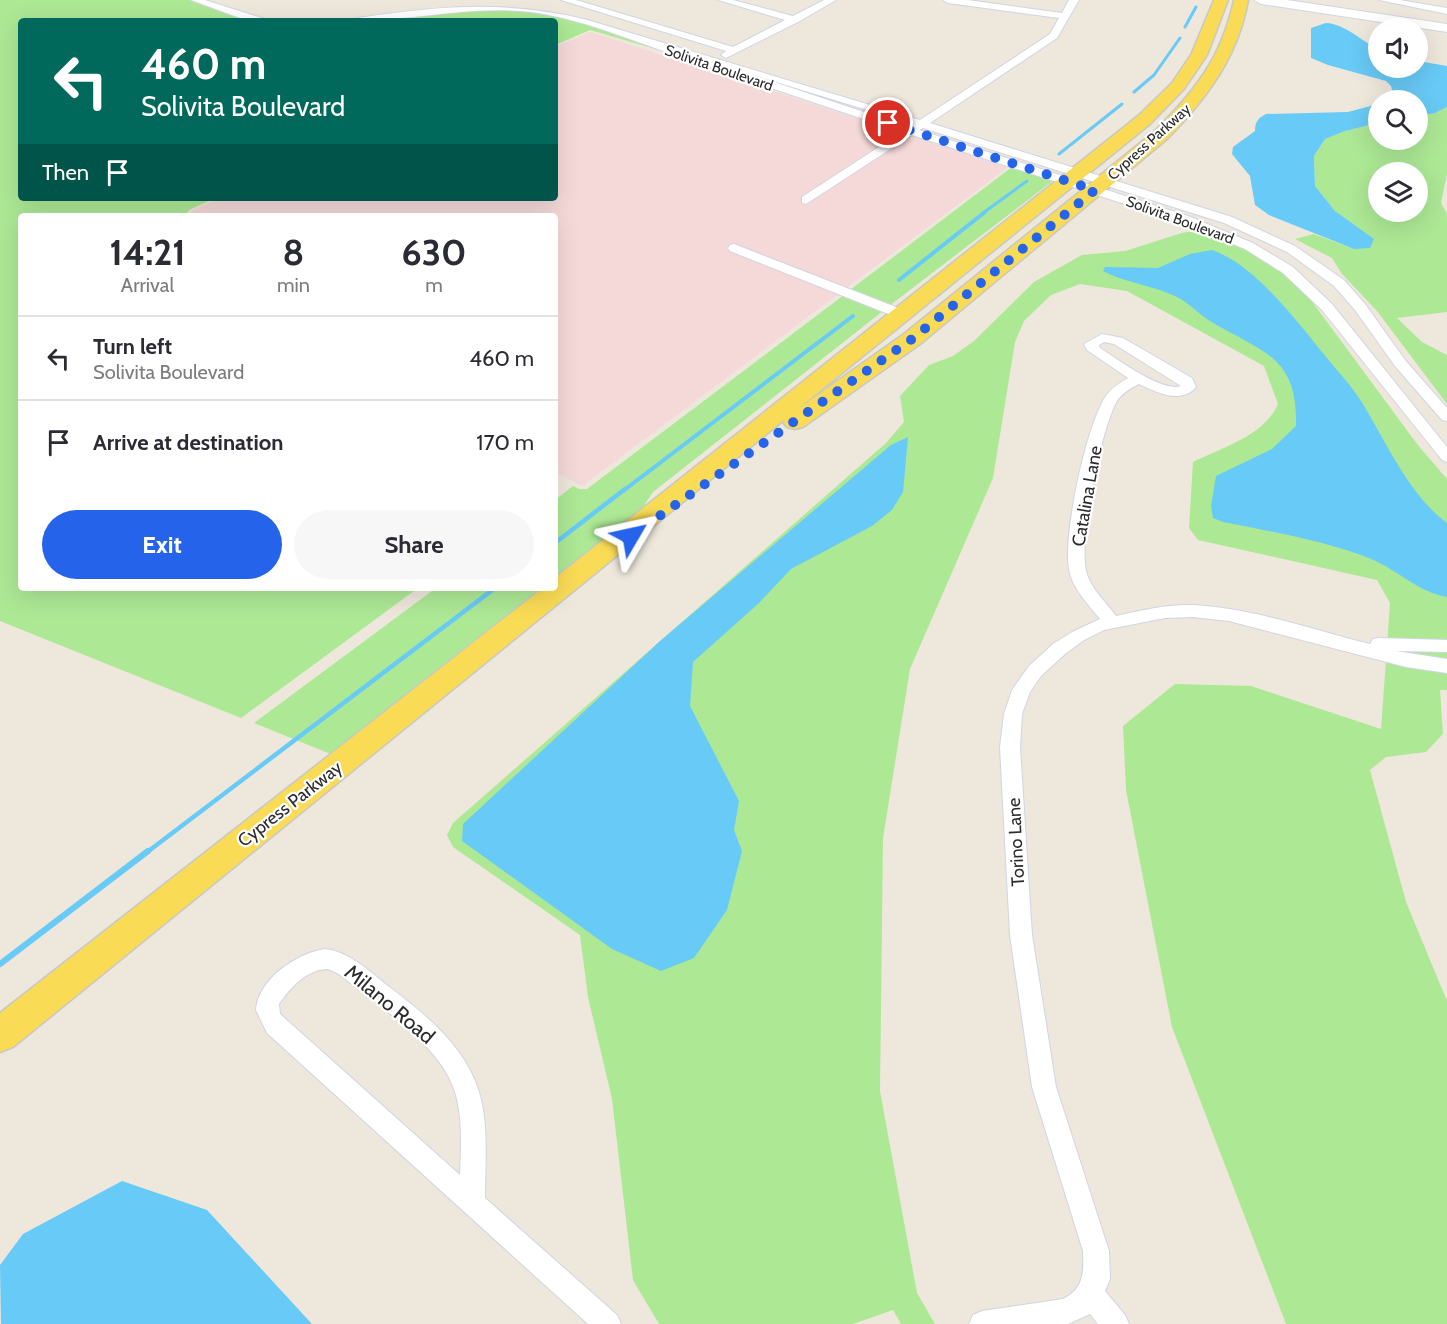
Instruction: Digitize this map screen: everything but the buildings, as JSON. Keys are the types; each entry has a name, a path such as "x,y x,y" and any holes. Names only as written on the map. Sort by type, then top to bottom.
{"main road":[{"name":"Cypress Parkway","path":"579,573 912,339 1087,182 1178,86 1199,55 1221,0"},
{"name":"Cypress Parkway","path":"558,590 901,314 1087,182 1161,135 1208,85 1229,48 1235,32 1241,0"},
{"path":"1261,0 1447,28"},
{"path":"1314,0 1447,22"},
{"name":"Cypress Parkway","path":"0,1035 556,591"}],"street":[{"path":"196,0 248,18"},
{"path":"566,0 735,51"},
{"path":"723,0 795,20"},
{"path":"716,60 831,0"},
{"path":"948,0 1065,16"},
{"path":"806,200 1054,36 1074,0"},
{"path":"1384,0 1447,11"},
{"path":"565,16 583,5"},
{"name":"Solivita Boulevard","path":"381,18 466,7 523,8 565,16 910,130 1248,228 1312,262 1347,291 1400,363 1447,417"},
{"name":"Solivita Boulevard","path":"629,36 716,60 920,123 1087,182 1206,227 1249,246 1288,270 1327,307 1447,457"},
{"path":"734,248 901,314"},
{"path":"1101,338 1118,341 1187,381 1190,387 1186,392 1173,393 1140,377 1094,350 1091,344 1101,338"},
{"name":"Catalina Lane","path":"1112,622 1087,591 1077,569 1075,543 1102,419 1111,399 1123,387 1140,377"},
{"path":"1405,406 1418,411 1430,410 1436,406"},
{"name":"Torino Lane","path":"1089,1293 1097,1279 1095,1251 1044,1087 1021,935 1010,747 1013,714 1021,690 1035,671 1059,648 1078,636 1100,625 1165,612 1193,611 1229,615 1406,660 1447,666"},
{"name":"Torino Lane","path":"1341,642 1446,647"},
{"name":"Milano Road","path":"473,1203 470,1111 467,1091 452,1061 432,1037 347,966 324,958 302,967 273,995 268,1011 270,1020 473,1203 608,1324"},
{"path":"982,1324 1065,1312 1083,1303 1089,1293 1116,1324"}],"shaded area":[{"path":"590,32 1008,167 582,486 558,474 558,213 191,213 214,201 558,201 558,46"}],"green space":[{"path":"0,0 189,0 245,18 18,18 18,201 208,201 187,213 18,213 18,591 414,591 241,718 0,621"},
{"path":"466,8 531,11 563,17 666,52 590,30 558,44 558,18 392,18"},
{"path":"1447,107 1447,174 1441,203 1447,214 1447,312 1397,318 1422,342 1447,355 1447,404 1377,311 1342,274 1332,258 1295,239 1314,234 1354,249 1373,239 1335,211 1315,186 1314,156 1325,139 1368,125 1368,150 1428,150 1428,114"},
{"path":"1012,167 1054,180 889,306 850,290"},
{"path":"1199,230 1238,245 1271,264 1305,292 1417,444 1447,479 1447,690 1440,690 1443,734 1426,752 1386,757 1370,770 1406,902 1447,1001 1447,1324 1286,1324 1172,1027 1126,790 1123,726 1175,684 1251,686 1381,729 1390,603 1377,580 1198,540 1189,528 1193,462 1242,439 1272,415 1278,404 1264,366 1127,291 1080,284 1051,295 1024,321 1015,342 993,478 910,669 883,838 880,1091 917,1293 935,1324 901,1324 893,1310 853,1324 659,1324 633,1280 612,1099 588,997 580,935 453,847 447,835 453,823 886,443 904,422 900,396 929,365 953,356 974,341 1034,282 1082,255 1125,251"},
{"path":"844,295 883,311 653,492 645,504 646,511 558,582 558,498 573,486 587,489"},
{"path":"432,591 547,591 338,757 254,723"}],"water":[{"path":"1326,23 1333,24 1368,43 1368,76 1311,58 1311,28"},
{"path":"1428,63 1447,66 1447,107 1428,114 1428,90 1392,90 1386,81 1375,78 1428,78"},
{"path":"1368,107 1368,125 1325,139 1314,156 1315,186 1335,211 1374,239 1370,248 1354,249 1269,215 1255,205 1250,176 1232,154 1233,147 1255,131 1256,123 1266,114 1348,112"},
{"path":"1212,250 1244,268 1289,312 1357,395 1409,482 1433,511 1447,523 1447,597 1426,590 1369,558 1315,541 1213,518 1211,506 1216,476 1272,449 1296,426 1295,402 1291,384 1273,358 1210,321 1181,299 1103,271 1105,267 1158,268 1190,254"},
{"path":"908,437 903,492 892,510 872,526 791,569 759,603 693,662 690,706 739,801 734,830 742,851 727,910 694,958 661,971 612,949 462,841 463,824 660,641 891,445"},
{"path":"122,1181 207,1210 312,1324 1,1324 0,1265 23,1234"}],"waterway":[{"path":"1185,27 1196,7"},
{"path":"1134,92 1154,75 1180,38"},
{"path":"1059,154 1122,104"},
{"path":"983,213 1027,181"},
{"path":"899,280 985,212"},
{"path":"623,491 853,316"},
{"path":"558,541 625,489"},
{"path":"146,853 491,591"},
{"path":"0,964 148,851"}],"route":[{"path":"631,536 912,339 1095,190 888,123"}]}
